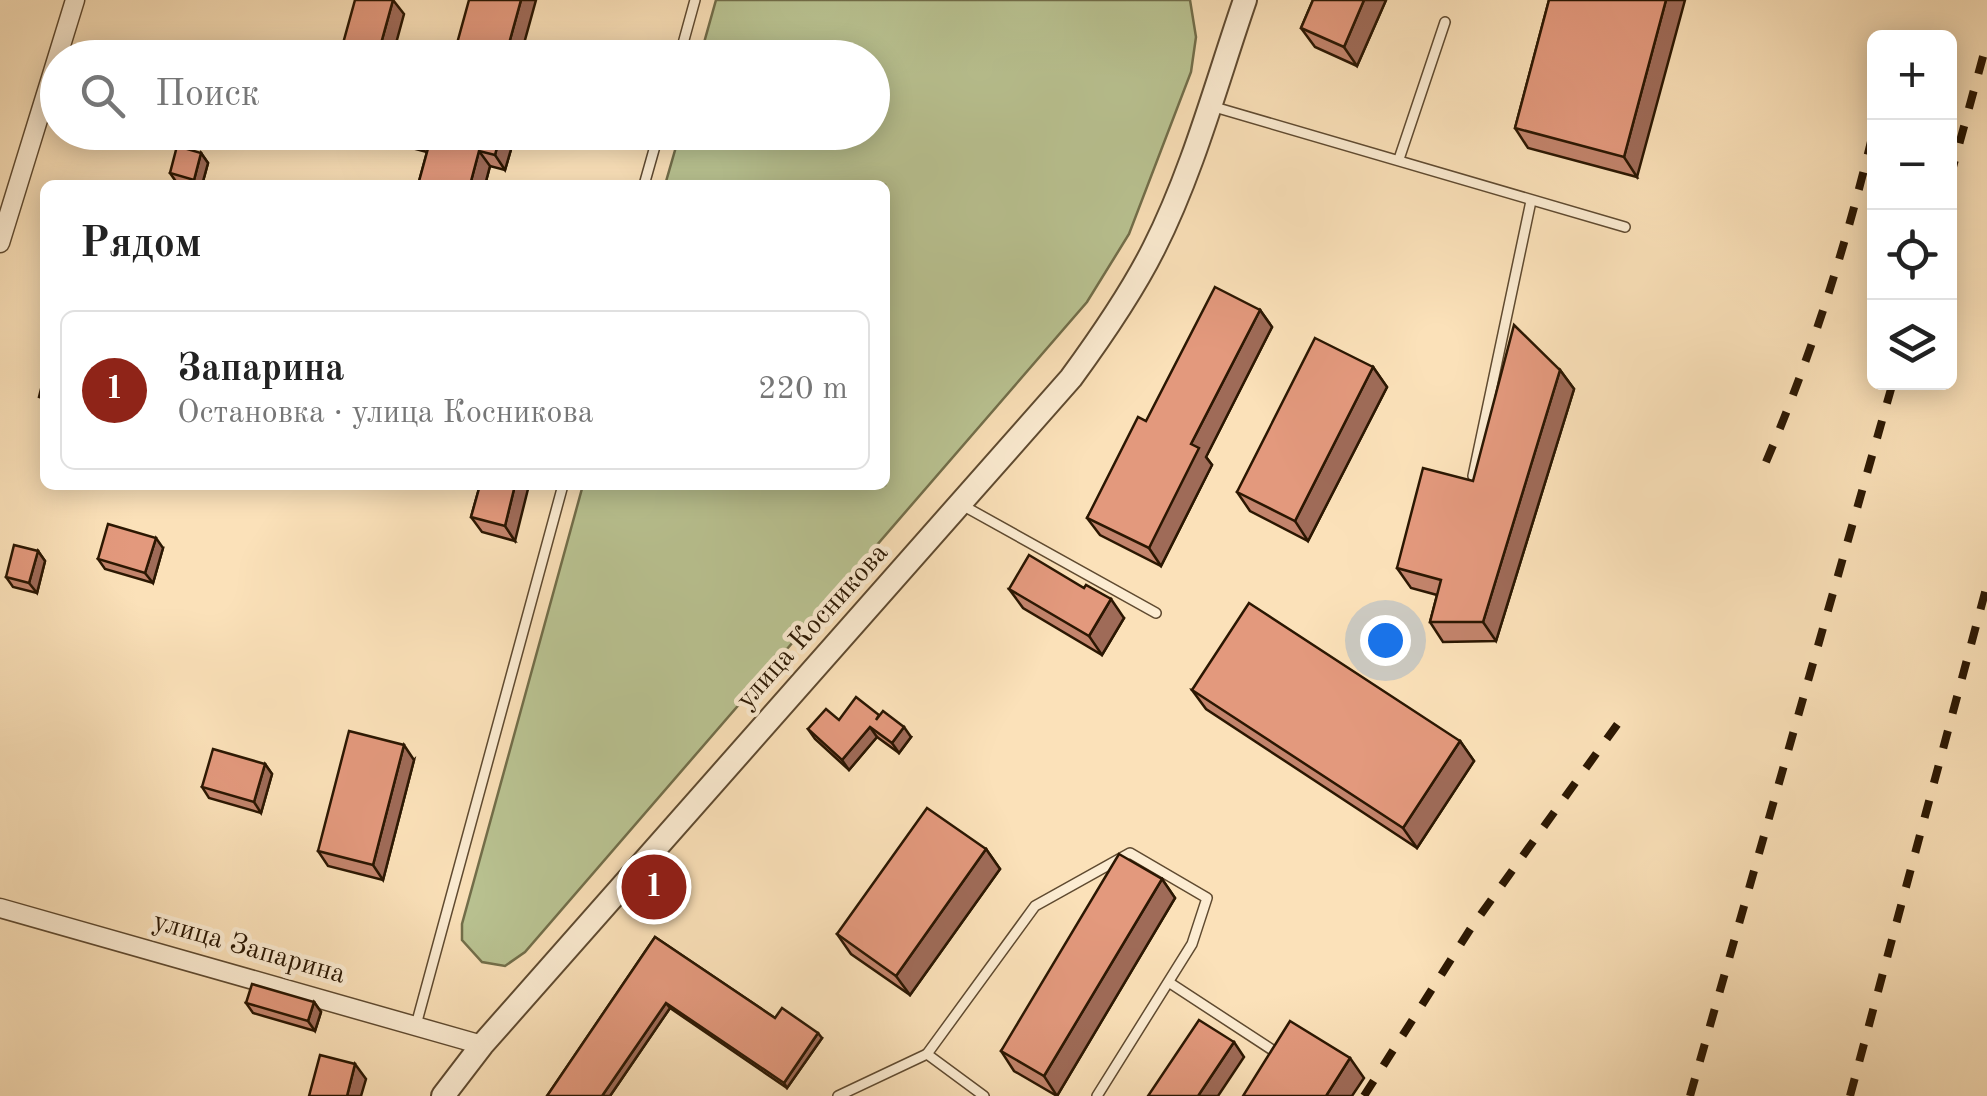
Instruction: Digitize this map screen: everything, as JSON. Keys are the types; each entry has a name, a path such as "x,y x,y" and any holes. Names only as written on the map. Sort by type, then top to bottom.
{"street":[{"path":"63,40 75,0"},
{"name":"улица Косникова","path":"443,1096 482,1045 1071,378 1155,246 1246,0"},
{"path":"0,243 40,113"},
{"name":"улица Запарина","path":"0,908 482,1045"}],"lane":[{"path":"684,40 695,0"},
{"path":"1399,159 1445,22"},
{"path":"1209,105 1626,227"},
{"path":"645,180 654,150"},
{"path":"1473,476 1531,201"},
{"path":"416,1025 562,490"},
{"path":"962,505 1156,613"},
{"path":"838,1096 927,1054 1035,906 1130,853 1207,898 1192,944 1097,1096"},
{"path":"1170,982 1277,1053 1267,1067"},
{"path":"927,1054 984,1096"}],"green space":[{"path":"716,0 1190,0 1196,37 1191,72 1129,234 1087,302 525,952 505,966 482,962 462,940 462,924 582,490 890,490 890,180 666,180 675,150 890,150 890,40 705,40"}],"building":[{"path":"355,0 393,0 382,40 344,40"},
{"path":"469,0 521,0 510,40 458,40"},
{"path":"1313,0 1364,0 1344,47 1301,28"},
{"path":"1549,0 1666,0 1624,157 1515,128"},
{"path":"176,150 201,153 194,180 170,173"},
{"path":"428,150 496,150 495,155 479,151 471,180 419,180"},
{"path":"1215,287 1260,310 1191,444 1199,448 1149,548 1087,518 1138,417 1146,421"},
{"path":"1514,325 1560,370 1483,622 1430,622 1441,580 1397,568 1423,468 1473,481"},
{"path":"1315,338 1373,367 1295,521 1237,492"},
{"path":"479,490 514,490 505,526 471,517"},
{"path":"108,524 156,538 145,573 98,559"},
{"path":"14,545 38,551 29,583 6,577"},
{"path":"1029,555 1084,588 1086,585 1111,599 1089,636 1009,589"},
{"path":"1249,603 1460,741 1403,828 1192,690"},
{"path":"856,697 879,715 876,720 883,711 904,727 892,743 870,727 842,760 808,729 826,709 839,720"},
{"path":"349,731 404,745 373,865 318,851"},
{"path":"213,749 265,764 254,802 202,787"},
{"path":"927,808 986,849 896,976 837,934"},
{"path":"1119,854 1162,879 1044,1076 1001,1051"},
{"path":"655,937 775,1018 782,1008 818,1033 784,1083 666,1003 602,1096 547,1096"},
{"path":"252,984 314,1002 308,1021 246,1003"},
{"path":"1199,1020 1234,1042 1198,1096 1148,1096"},
{"path":"1290,1021 1350,1058 1326,1096 1243,1096"},
{"path":"320,1055 355,1064 347,1096 309,1096"}],"railway":[{"path":"1957,152 1987,42"},
{"path":"1766,462 1827,298 1867,156"},
{"path":"1690,1096 1891,390"},
{"path":"1850,1096 1987,585"},
{"path":"1364,1096 1471,928 1619,722"}],"place":[{"name":"Запарина","path":"654,887"}]}
